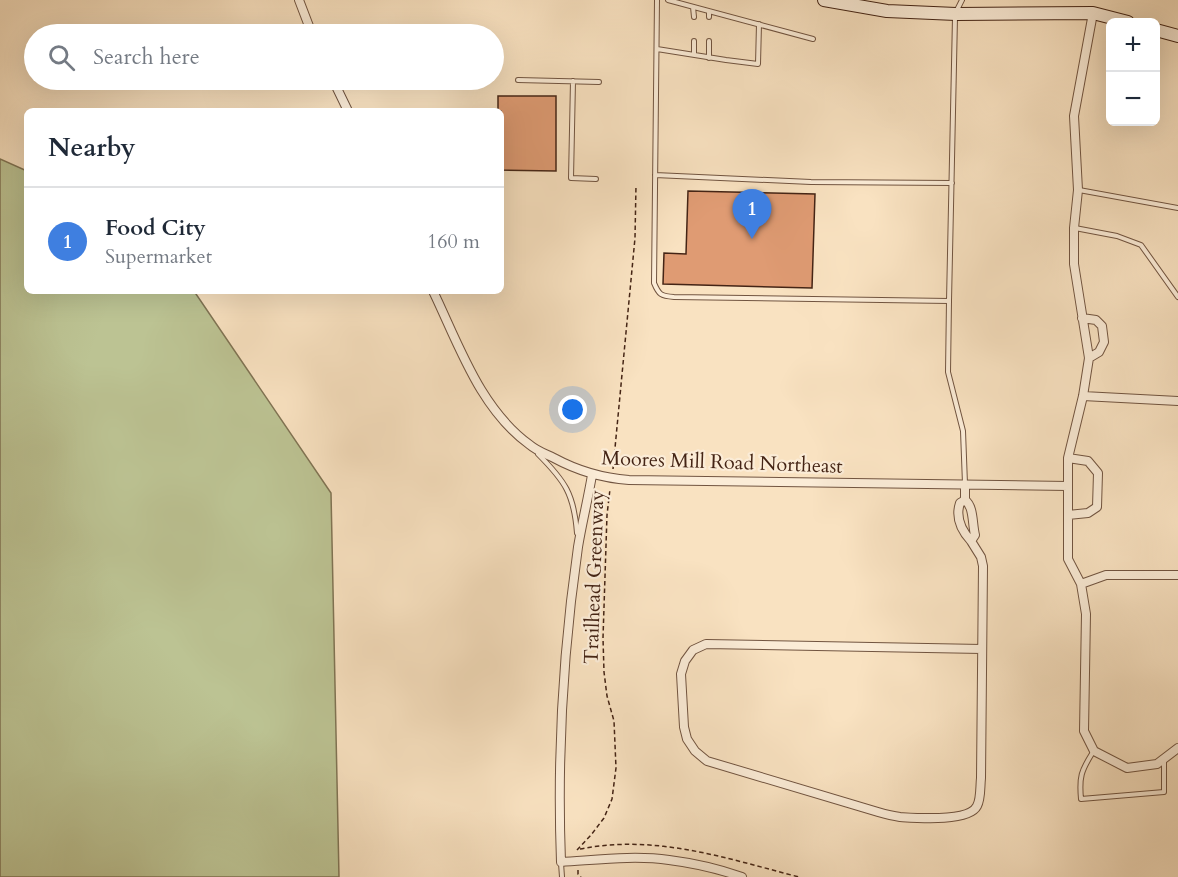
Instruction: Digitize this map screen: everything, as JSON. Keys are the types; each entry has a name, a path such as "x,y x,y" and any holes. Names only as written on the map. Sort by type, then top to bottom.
{"street":[{"path":"299,0 308,24"},
{"path":"824,0 887,11 956,14 1093,13 1112,18"},
{"path":"1093,13 1074,116 1078,190 1074,228 1074,264 1089,358 1083,396 1068,458 1068,559 1081,584 1086,614 1084,731 1094,751 1127,768 1157,764 1178,748"},
{"path":"1160,31 1178,36"},
{"path":"338,90 347,108"},
{"name":"Moores Mill Road Northeast","path":"434,294 476,380 505,423 531,447 592,475 629,480 1068,486"},
{"path":"1082,318 1096,320 1101,326 1104,342 1099,352 1089,358"},
{"path":"1083,396 1178,401"},
{"path":"1068,458 1088,461 1098,473 1097,507 1088,513 1068,514"},
{"path":"592,475 578,546 562,694 561,862 636,858 669,860 742,877"},
{"path":"965,485 965,500"},
{"path":"965,500 960,503 958,509 959,520 962,531 981,557 983,566 982,649 980,794 977,806 971,812 963,816 948,818 898,817 878,812 707,761 695,751 687,739 684,728 681,674 685,661 693,650 706,644 982,649"},
{"path":"965,500 972,509 975,535 971,541"},
{"path":"1081,584 1106,575 1178,575"}],"lane":[{"path":"657,0 654,283 657,291 662,296 949,301"},
{"path":"668,0 813,39"},
{"path":"962,0 956,14 948,372 963,431 965,485"},
{"path":"693,7 694,17"},
{"path":"709,11 709,17"},
{"path":"657,49 758,64 759,24"},
{"path":"709,40 709,58"},
{"path":"694,41 694,55"},
{"path":"518,80 599,82"},
{"path":"573,81 571,178 596,178"},
{"path":"655,175 811,182 952,183"},
{"path":"1078,190 1178,208"},
{"path":"1074,228 1117,236 1141,245 1178,297"},
{"path":"531,447 557,474 572,499 578,546"},
{"path":"1094,751 1084,766 1079,781 1081,799 1164,792 1164,759"},
{"path":"561,862 562,877"}],"path":[{"name":"Trailhead Greenway","path":"577,850 604,818 612,799 616,768 614,721 607,696 604,672 607,515 635,238 636,185"},
{"path":"578,874 581,877"}],"green space":[{"path":"0,159 24,170 24,294 196,294 331,493 339,877 0,877"}],"building":[{"path":"498,96 556,96 556,171 504,170 504,108 498,108"},
{"path":"688,191 815,194 812,288 663,284 664,253 686,254"}],"place":[{"name":"Food City","path":"752,239"}]}
